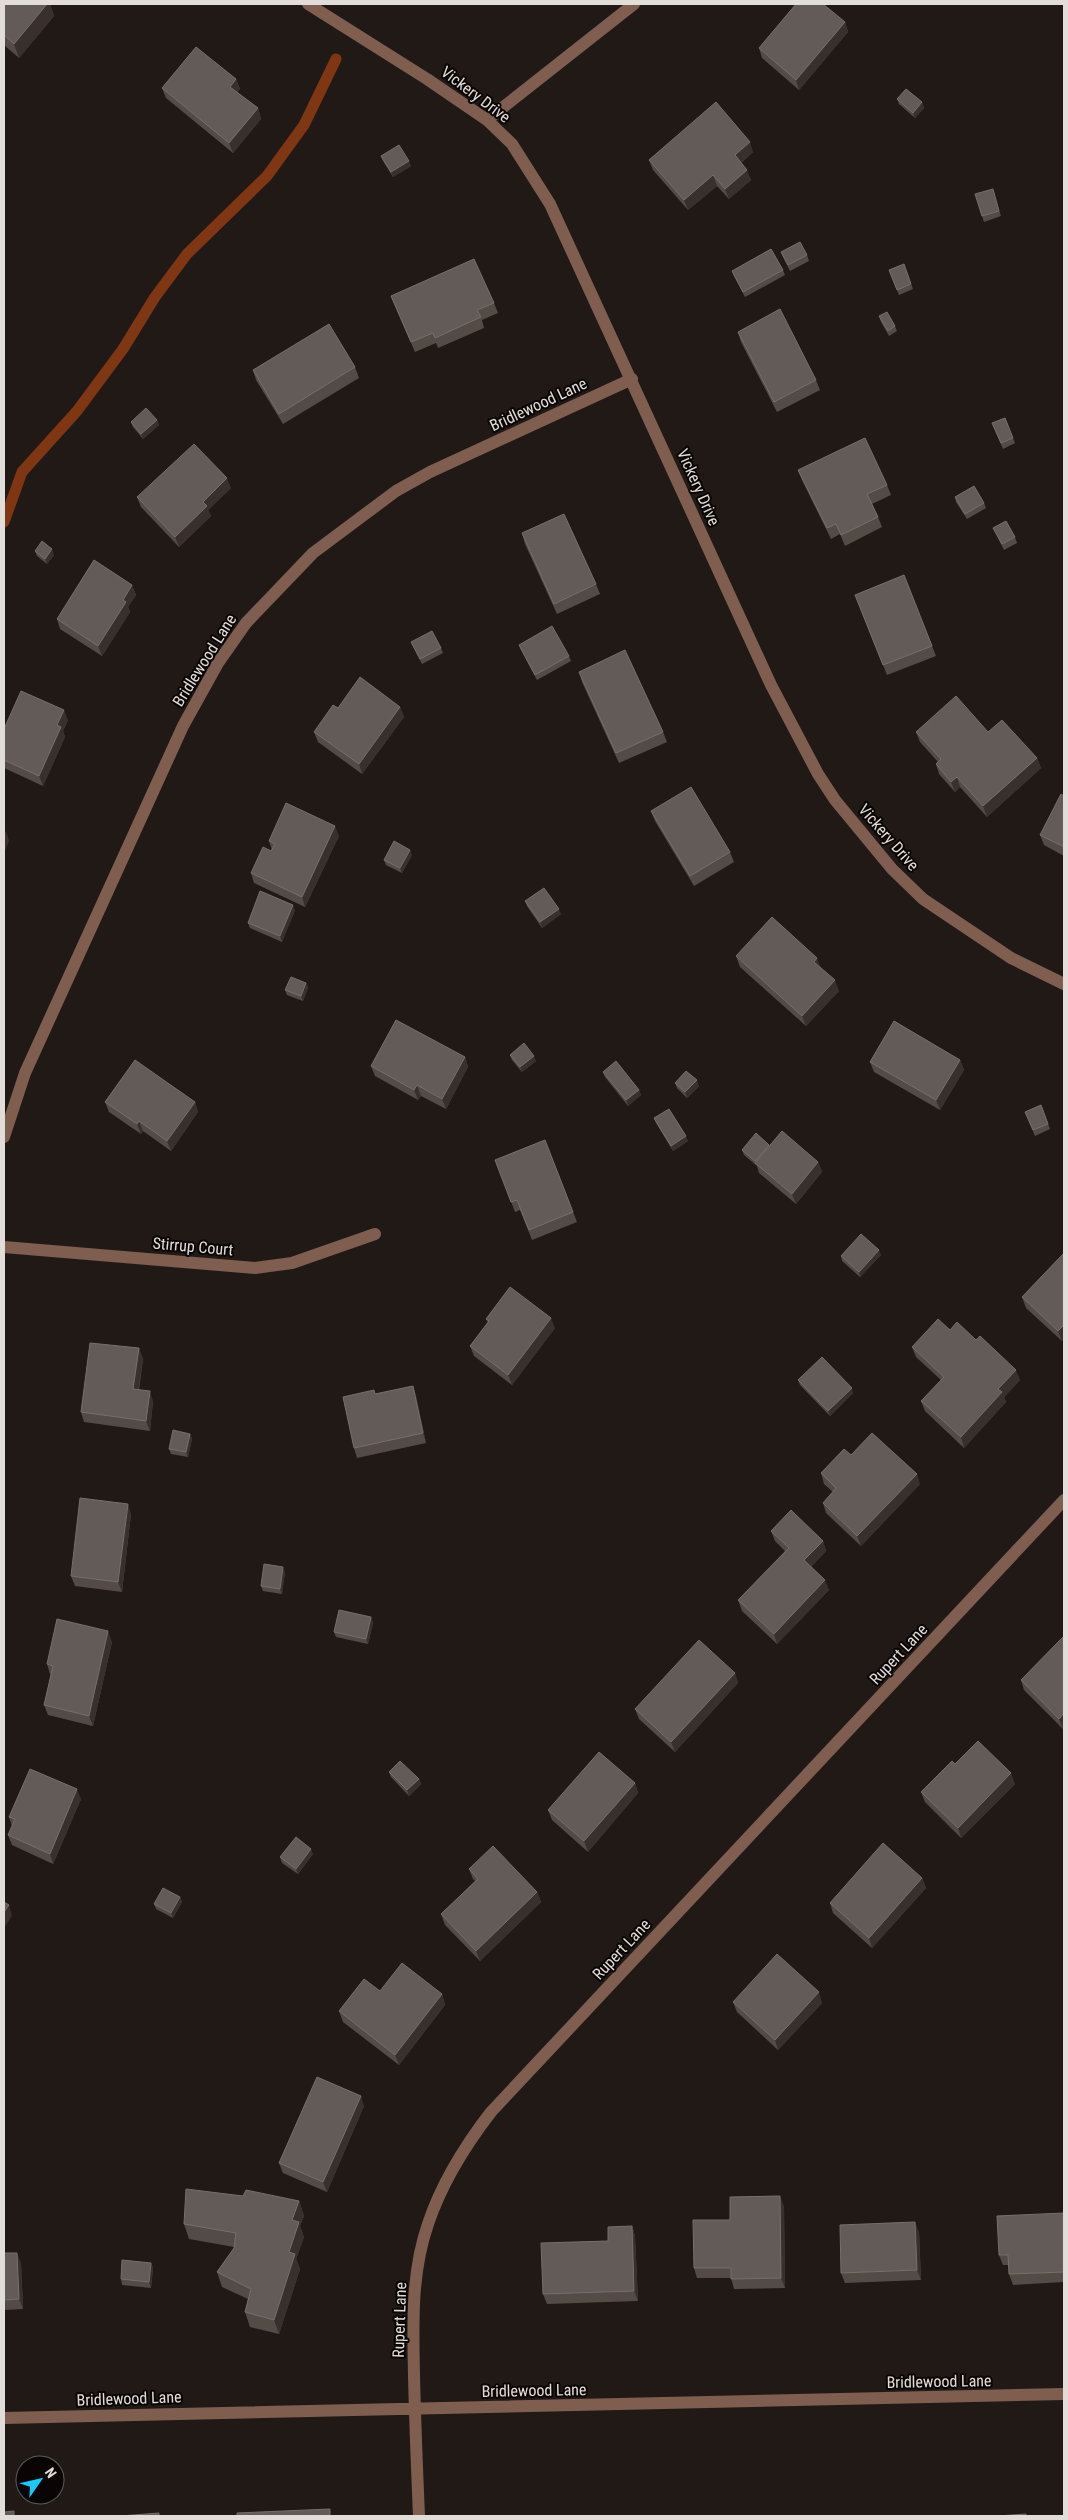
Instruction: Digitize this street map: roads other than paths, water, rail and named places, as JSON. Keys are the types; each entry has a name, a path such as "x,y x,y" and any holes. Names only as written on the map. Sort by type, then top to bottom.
{"street":[{"name":"Vickery Drive","path":"308,4 427,78 487,120 512,144 550,204 771,685 818,774 835,800 892,869 923,899 1011,958 1064,984"},
{"path":"487,120 634,4"},
{"name":"Bridlewood Lane","path":"4,1137 25,1073 183,726 218,663 246,623 313,553 396,491 430,472 632,379"},
{"name":"Stirrup Court","path":"4,1247 255,1268 292,1263 375,1234"},
{"name":"Rupert Lane","path":"419,2516 412,2310 418,2265 431,2217 444,2183 465,2146 492,2112 1064,1500"},
{"name":"Bridlewood Lane","path":"4,2418 1064,2394"}],"waterway":[{"path":"4,522 22,472 77,411 123,349 155,297 187,254 267,176 304,125 336,59"}]}
